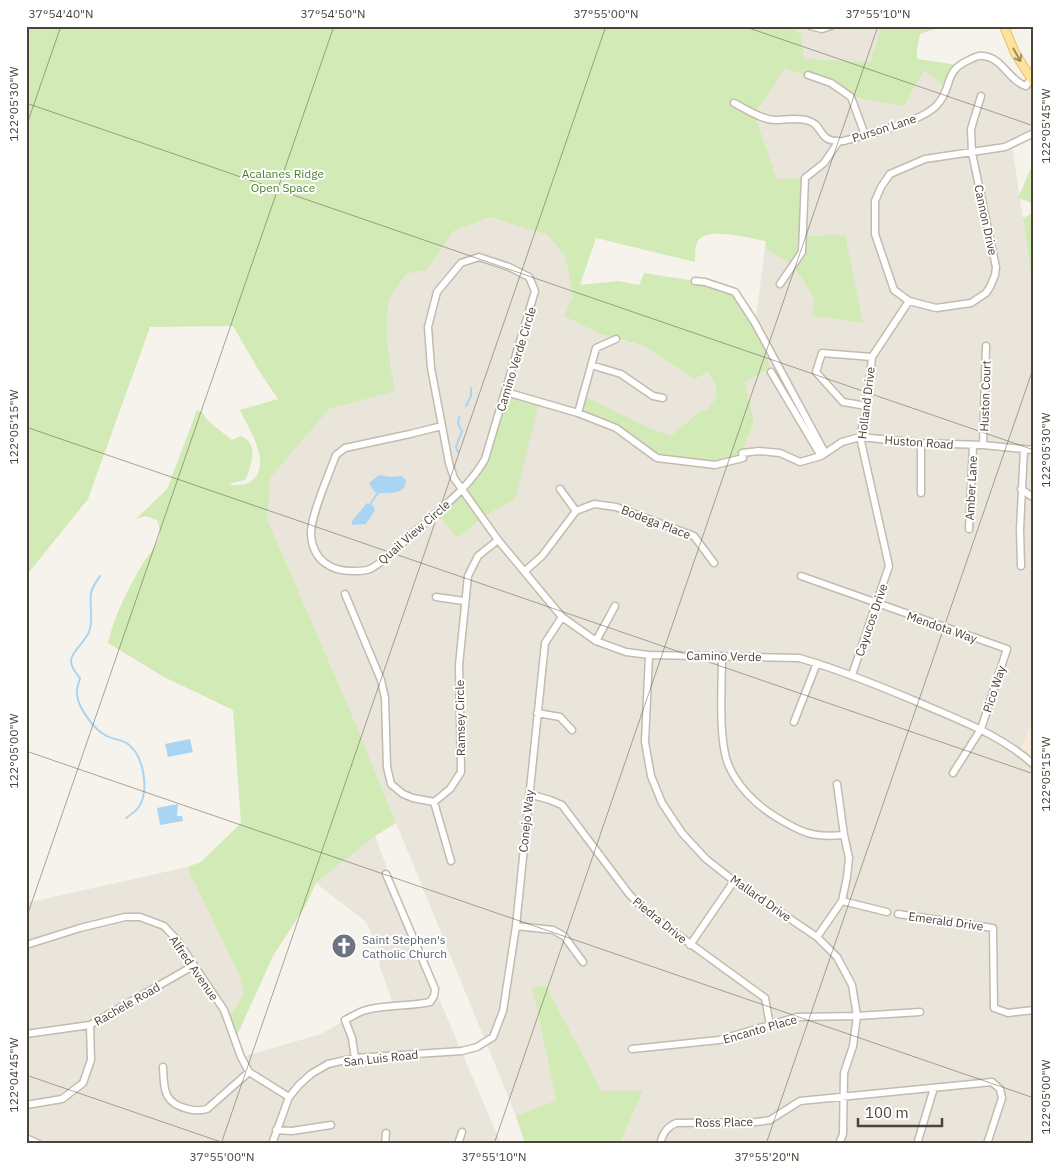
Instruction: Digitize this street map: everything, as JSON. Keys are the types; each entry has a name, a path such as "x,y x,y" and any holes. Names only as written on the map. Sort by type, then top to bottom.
{"main road":[{"path":"1004,26 1016,53 1033,81"}],"street":[{"path":"810,26 822,29 831,26"},
{"name":"Purson Lane","path":"734,103 772,120 808,120 815,124 822,136 833,141 839,141 921,116 935,107 944,96 953,70 958,65 978,56 995,60 1019,84 1026,86 1033,81"},
{"path":"808,75 831,83 851,97 865,134"},
{"name":"Cannon Drive","path":"909,301 936,308 971,303 986,293 995,275 996,267 972,153 971,129 981,96"},
{"path":"909,301 894,290 875,234 875,201 881,187 890,174 924,159 1005,147 1034,133"},
{"path":"780,284 802,252 805,178 824,163 839,141"},
{"name":"Camino Verde Circle","path":"480,257 529,276 535,291 485,459 477,474 461,490 454,478 449,463 442,426 431,368 428,327 437,292 462,263 480,257"},
{"path":"695,281 705,282 735,292 755,323 823,455"},
{"name":"Holland Drive","path":"889,566 860,437 867,406 872,357 909,301"},
{"path":"578,413 596,348 616,339"},
{"name":"Huston Court","path":"983,445 986,346"},
{"path":"867,406 843,402 816,372 822,353 872,357"},
{"path":"591,365 621,374 653,396 663,398"},
{"path":"771,372 823,455"},
{"name":"Huston Road","path":"506,392 578,413 616,428 657,458 715,465 738,461 743,458 742,453 759,451 780,454 800,462 823,455 842,442 860,437 921,444 983,445 1034,450"},
{"name":"Quail View Circle","path":"442,426 345,448 336,455 312,523 311,536 318,556 331,568 346,571 369,570 391,553 461,490"},
{"path":"921,444 921,493"},
{"name":"Amber Lane","path":"968,529 973,446"},
{"path":"1021,566 1021,488 1024,450"},
{"path":"525,571 542,556 576,511 560,488"},
{"path":"1021,488 1034,498"},
{"name":"Camino Verde","path":"461,490 498,540 562,617 596,641 626,652 649,655 799,658 817,663 852,675 981,729 1004,741 1034,765"},
{"name":"Bodega Place","path":"576,511 594,504 616,507 694,536 714,563"},
{"name":"Ramsey Circle","path":"434,802 450,789 460,772 459,665 468,576 478,556 498,540"},
{"name":"Cayucos Drive","path":"852,675 889,566"},
{"name":"Mendota Way","path":"801,576 1007,649"},
{"path":"345,594 381,680 385,698 387,767 391,784 403,794 434,802 451,860"},
{"path":"436,597 464,601"},
{"path":"596,641 615,606"},
{"name":"Conejo Way","path":"497,1028 503,1011 516,926 536,714 545,643 562,617"},
{"name":"Pico Way","path":"952,773 981,729 1007,649"},
{"name":"Mallard Drive","path":"649,655 645,742 651,776 662,803 682,833 706,859 734,881 817,936 837,956 852,985 857,1016 854,1046 844,1073 842,1134 839,1144"},
{"path":"722,656 722,737 727,762 735,778 750,797 771,814 799,831 823,837 844,835"},
{"path":"794,722 817,663"},
{"path":"536,714 560,717 572,730"},
{"path":"817,936 842,901 849,858 837,784"},
{"name":"Piedra Drive","path":"529,794 562,805 629,894 648,913 765,998 770,1024"},
{"path":"355,1058 352,1038 346,1020 362,1011 414,1006 430,1002 434,996 435,989 386,874"},
{"path":"690,945 734,881"},
{"path":"842,901 887,912"},
{"name":"Emerald Drive","path":"898,914 993,928 994,1008 1008,1013 1034,1010"},
{"name":"Alfred Avenue","path":"26,945 80,928 125,918 140,917 164,926 177,940 224,1010 241,1057 249,1072"},
{"path":"516,926 553,930 564,936 583,962"},
{"name":"Rachele Road","path":"26,1034 90,1025 193,966"},
{"name":"Encanto Place","path":"632,1048 719,1040 797,1017 920,1012"},
{"path":"26,1105 62,1099 83,1083 91,1060 90,1025"},
{"name":"San Luis Road","path":"272,1144 289,1097 299,1084 328,1064 355,1058 462,1051 477,1047 493,1037 497,1028"},
{"path":"162,1067 164,1087 172,1104 199,1112 207,1109 249,1072 289,1097"},
{"name":"Ross Place","path":"660,1144 663,1132 676,1123 757,1122 770,1120 800,1101 992,1082 1000,1089 1002,1098 987,1144"},
{"path":"917,1144 934,1088"},
{"path":"276,1130 292,1131 331,1125"},
{"path":"458,1144 462,1132"},
{"path":"384,1144 386,1133"},
{"path":"26,1138 39,1144"}],"shaded area":[{"path":"786,26 876,26 881,28 870,62 804,60 801,34"},
{"path":"989,57 1019,84 1034,83 1034,133 1012,144 1030,268 1034,275 1034,1144 619,1144 642,1091 602,1091 546,986 532,987 556,1100 516,1116 352,715 267,519 271,477 329,408 395,390 387,343 388,301 406,274 427,270 454,231 490,217 547,235 565,256 573,296 565,316 616,339 644,346 695,379 708,372 715,385 717,396 707,411 700,411 671,436 649,428 616,428 657,458 754,422 745,382 765,249 793,265 814,298 812,316 863,323 803,236 804,178 777,179 754,113 767,97 784,69 831,83 851,97 904,106 924,70 953,71 970,59","holes":["521,471 515,499 482,518"]},
{"path":"1034,715 1034,765 1020,752"},
{"path":"375,836 386,865 386,874 501,1144 26,1144 26,903 187,867 240,977 244,994 227,1019 242,1057 321,1034 362,1011 394,1007 380,967 378,945 366,922 316,883"}],"green space":[{"name":"Acalanes Ridge Open Space","path":"26,26 786,26 801,34 804,59 870,62 881,28 876,26 945,26 920,34 917,59 958,65 946,88 924,70 904,106 851,97 831,83 784,69 767,97 754,113 777,179 805,178 803,236 845,235 863,323 812,316 814,298 793,265 765,249 766,241 729,234 709,234 697,242 695,262 596,238 580,285 619,281 639,285 644,273 695,281 735,292 755,323 770,368 745,382 754,422 738,461 715,465 657,458 616,428 578,413 582,395 649,428 671,436 700,411 707,411 717,396 715,385 708,372 695,379 644,346 601,334 564,316 573,296 565,256 547,235 490,217 454,231 427,270 406,274 388,301 387,343 395,391 329,409 271,477 267,519 352,715 396,823 375,836 316,883 306,905 273,956 235,1040 227,1019 244,994 240,977 187,867 201,862 241,823 233,710 164,677 108,643 125,596 159,537 160,530 157,520 146,516 136,519 167,489 197,410 202,412 208,421 232,440 241,436 250,444 252,456 250,469 245,480 228,484 242,485 254,479 259,472 260,463 256,444 240,410 278,399 233,326 150,327 88,499 26,576"},
{"path":"1030,170 1034,171 1034,204 1018,198"},
{"path":"1034,209 1034,275 1030,268 1023,218 1031,214"},
{"path":"506,392 539,402 515,499 482,518 458,538 436,513 477,474"},
{"path":"546,986 602,1091 643,1091 619,1144 525,1144 516,1116 556,1100 532,987"}],"water":[{"path":"379,475 390,477 402,476 406,481 405,486 399,491 377,494 369,483"},
{"path":"367,503 373,505 375,510 366,524 352,525 352,521"},
{"path":"190,739 193,752 168,757 165,744"},
{"path":"178,804 177,816 182,816 183,821 160,825 157,808"}],"waterway":[{"path":"466,406 471,396 471,388"},
{"path":"458,452 456,447 462,431 458,424 459,417"},
{"path":"371,503 377,494"},
{"path":"100,576 93,586 91,593 89,632 73,654 71,664 80,678 77,689 78,699 83,711 102,733 128,744 134,750 141,765 144,774 142,801 137,809 126,818"}],"place":[{"name":"Saint Stephen's Catholic Church","path":"344,946"}]}
